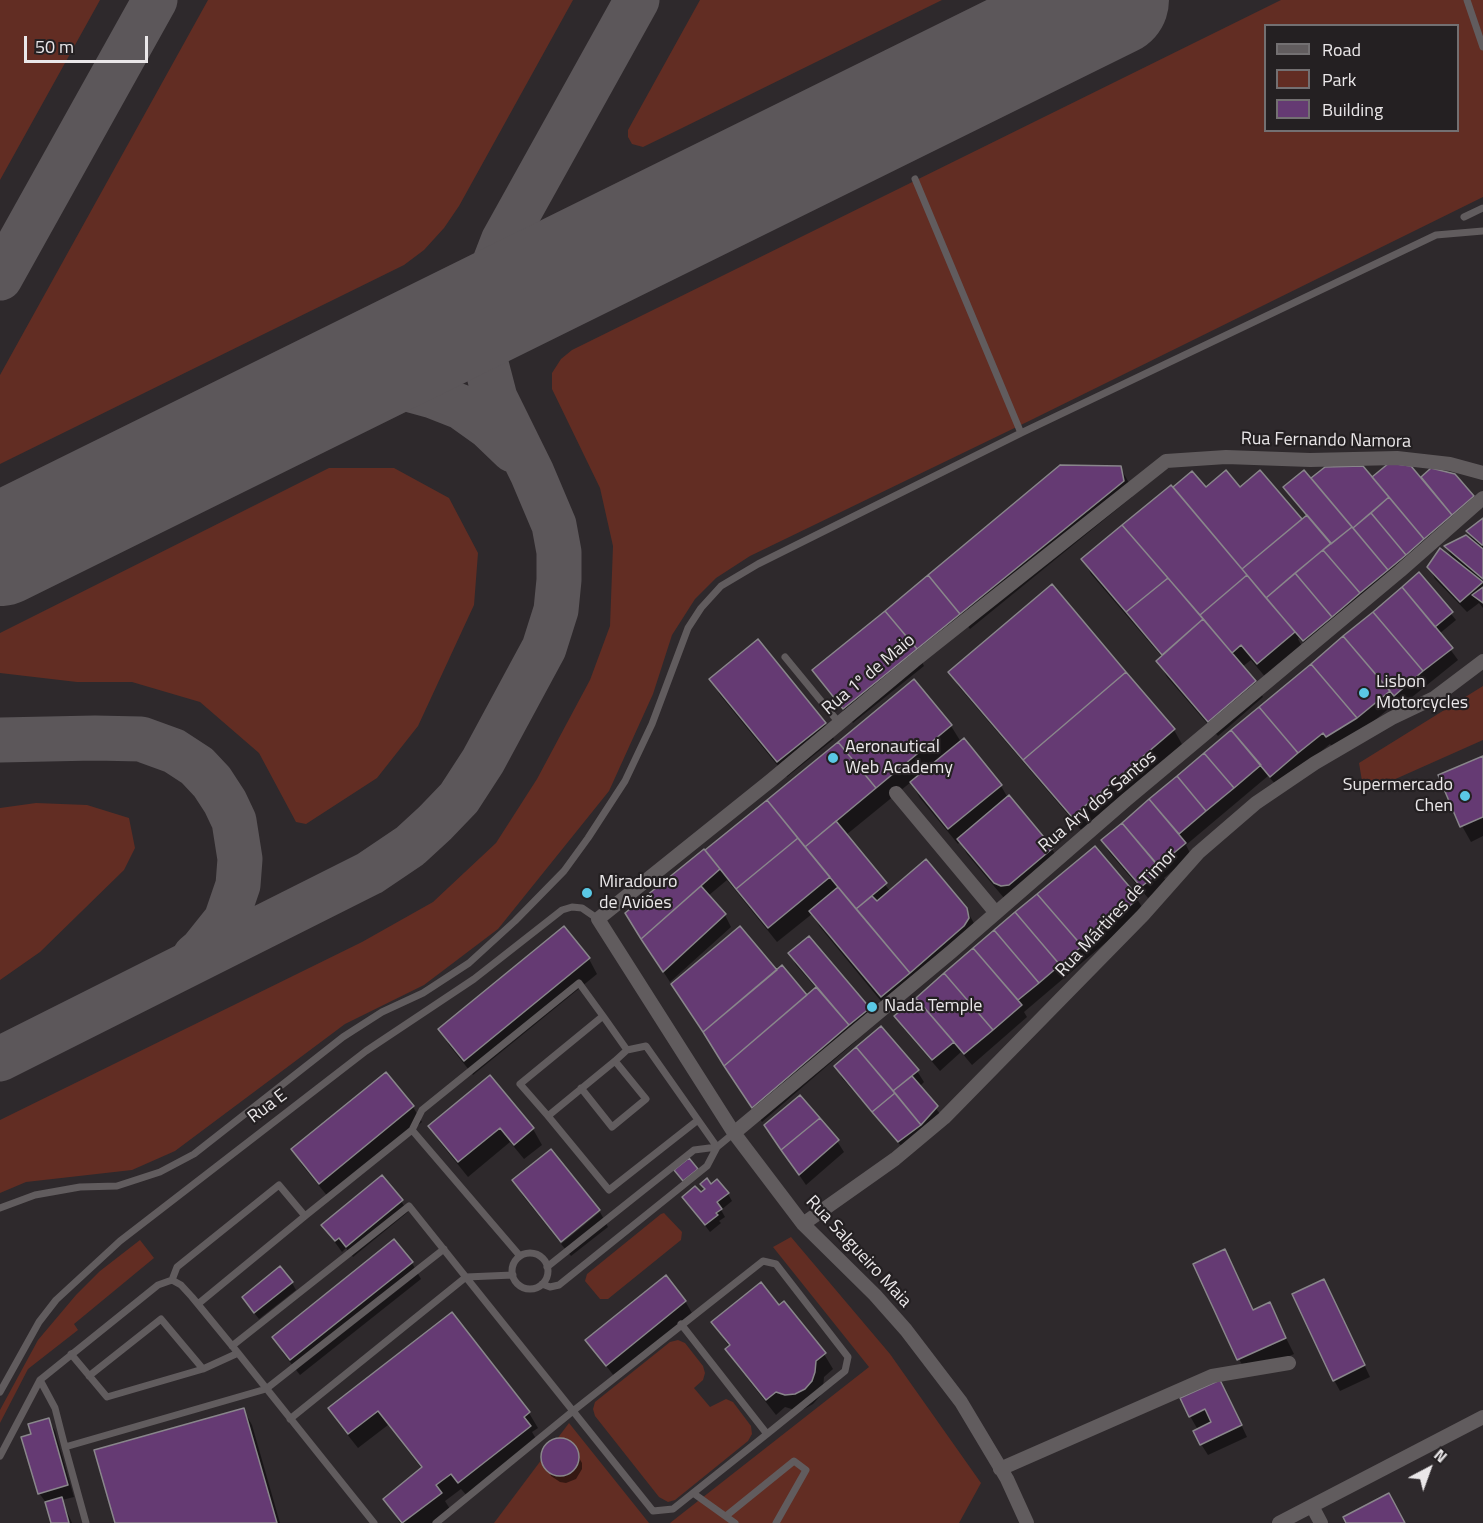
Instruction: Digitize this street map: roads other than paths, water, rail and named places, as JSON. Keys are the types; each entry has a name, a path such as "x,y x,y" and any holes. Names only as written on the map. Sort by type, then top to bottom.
{"street":[{"name":"Rua Fernando Namora","path":"1166,462 1226,457 1310,460 1397,458 1450,464 1483,473"},
{"name":"Rua 1º de Maio","path":"598,919 840,724 914,661 1166,462"},
{"name":"Rua Ary dos Santos","path":"734,1133 1400,571 1483,498"},
{"name":"Rua Mártires de Timor","path":"803,1224 895,1159 944,1118 1143,915 1198,853 1256,803 1315,763 1382,723 1434,698 1483,661"},
{"path":"896,793 996,913"},
{"name":"Rua Salgueiro Maia","path":"598,919 734,1133 803,1224 875,1295 906,1330 961,1402 1000,1469 1027,1523"},
{"path":"1000,1469 1212,1376 1289,1363"},
{"path":"1279,1523 1483,1417"},
{"path":"1312,1506 1321,1523"}],"lane":[{"path":"1467,0 1483,47"},
{"path":"915,179 1022,433"},
{"path":"1464,217 1483,208"},
{"path":"0,1208 35,1195 80,1187 117,1186 160,1172 194,1154 343,1037 382,1012 423,993 469,963 564,871 588,838 629,772 652,724 688,628 701,608 721,586 758,564 1022,433 1436,235 1483,231"},
{"path":"785,657 840,724"},
{"name":"Rua E","path":"0,1392 39,1322 56,1300 120,1241 366,1051 474,979 562,910 572,907 582,908 598,919"},
{"path":"198,1304 412,1130 422,1110 579,983 627,1050"},
{"path":"603,1016 520,1084 609,1191 698,1120"},
{"path":"548,1116 627,1050 646,1046 717,1147"},
{"path":"581,1088 612,1127 646,1099 615,1061"},
{"path":"412,1130 519,1256"},
{"path":"542,1284 550,1287 559,1285 707,1166 717,1147 734,1133"},
{"path":"547,1267 694,1150 717,1147"},
{"path":"172,1280 177,1267 279,1185 305,1216"},
{"path":"232,1346 409,1206 444,1249 466,1277 573,1411 653,1511 673,1509 845,1371 848,1357 776,1264 763,1261 681,1324 573,1411 436,1523"},
{"path":"65,1447 266,1389 444,1249"},
{"path":"533,1253 545,1262 547,1267 542,1284 536,1287 522,1287 513,1275 513,1266 519,1256 533,1253"},
{"path":"290,1419 466,1277 513,1275"},
{"path":"0,1456 40,1380 158,1284 172,1280 181,1285 198,1304 374,1523"},
{"path":"89,1376 161,1319 203,1369"},
{"path":"681,1324 767,1434"},
{"path":"71,1354 107,1397 203,1369 238,1353"},
{"path":"40,1380 55,1408 86,1523"},
{"path":"726,1516 794,1461 806,1470 776,1523"},
{"path":"693,1493 735,1523"}],"place":[{"name":"Lisbon Motorcycles","path":"1364,693"},
{"name":"Aeronautical Web Academy","path":"833,758"},
{"name":"Supermercado Chen","path":"1465,796"},
{"name":"Miradouro de Aviões","path":"587,893"},
{"name":"Nada Temple","path":"872,1007"}]}
